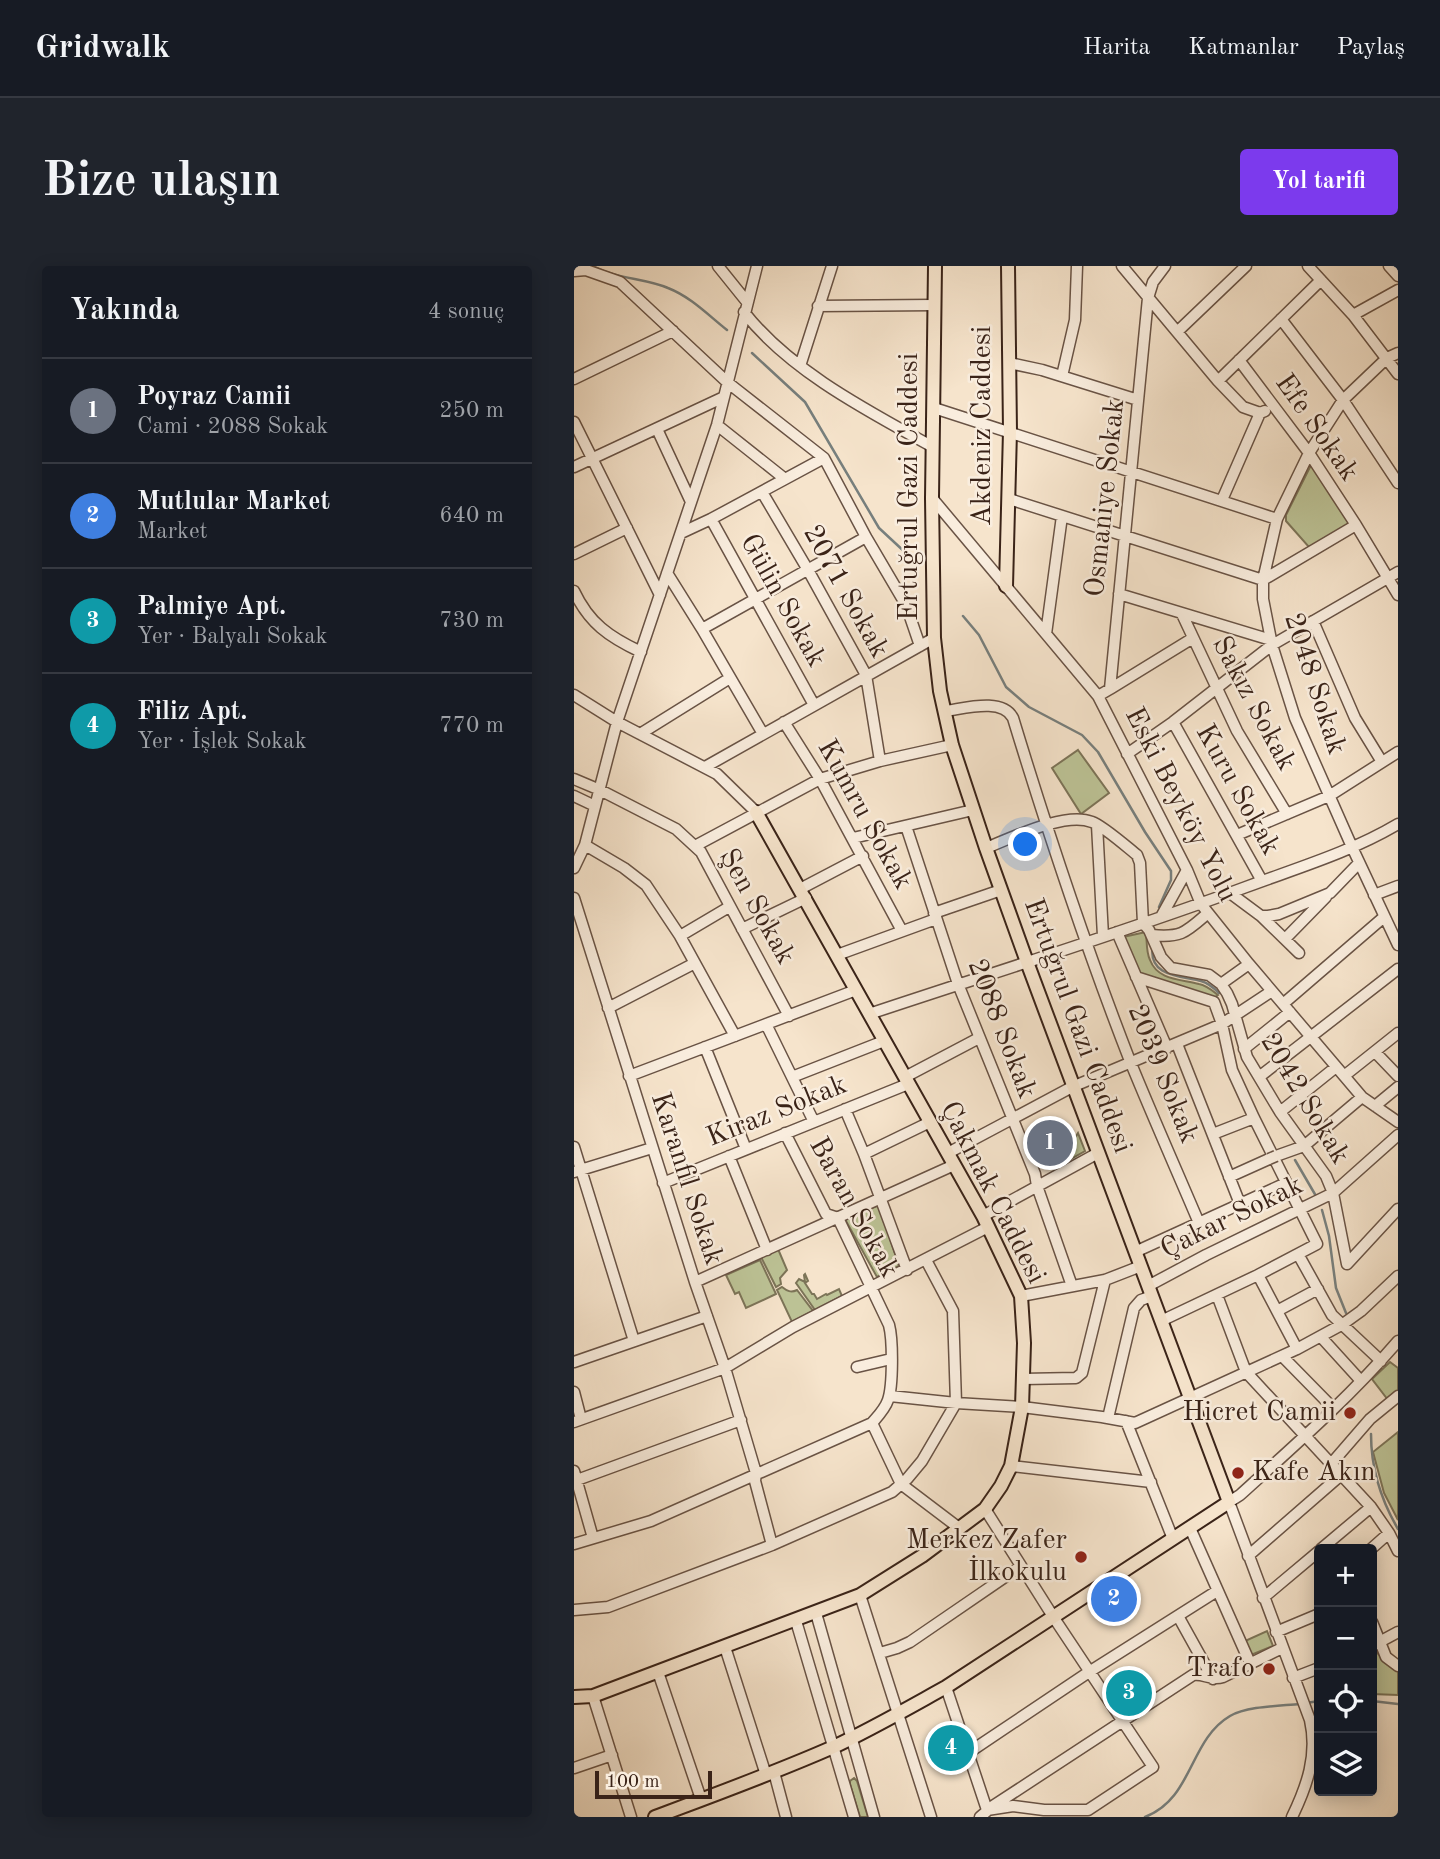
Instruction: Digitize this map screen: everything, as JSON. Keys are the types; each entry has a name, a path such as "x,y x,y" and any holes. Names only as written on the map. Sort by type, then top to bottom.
{"main road":[{"name":"Ertuğrul Gazi Caddesi","path":"935,266 932,498 934,638 940,691 952,745 1072,1087 1229,1502"},
{"name":"Akdeniz Caddesi","path":"1006,586 1010,431 1008,266"},
{"name":"Çakmak Caddesi","path":"574,1698 593,1696 860,1595 922,1556 985,1509 1011,1466 1022,1407 1024,1343 1021,1296 985,1221 756,812"},
{"path":"655,1817 770,1773 851,1738 898,1714 946,1687 1054,1618 1229,1502"}],"street":[{"path":"718,266 758,329 800,366 875,415 933,447"},
{"path":"574,868 585,845 617,722 717,425 757,266"},
{"path":"800,366 832,266"},
{"path":"1062,376 1075,320 1077,266"},
{"name":"Efe Sokak","path":"1122,266 1243,408 1260,412"},
{"path":"1148,298 1153,282 1165,266"},
{"path":"1177,332 1246,266"},
{"path":"1308,266 1353,315 1398,374"},
{"path":"1389,266 1398,276"},
{"path":"574,271 586,270 620,282 727,382 824,458 906,605 920,646"},
{"path":"1218,381 1321,280"},
{"path":"1353,315 1398,290"},
{"name":"Osmaniye Sokak","path":"1110,689 1148,298"},
{"path":"818,306 934,305"},
{"path":"1281,319 1343,400 1398,483"},
{"path":"574,379 673,331"},
{"name":"2048 Sokak","path":"1398,353 1387,358 1343,400 1309,453 1277,519 1263,580 1263,599 1271,643 1295,718 1398,945"},
{"name":"Efe Sokak","path":"1239,360 1309,453 1398,595"},
{"path":"1009,363 1062,376 1138,400"},
{"path":"574,467 724,397"},
{"path":"934,408 1277,519"},
{"path":"1222,500 1260,412 1276,408"},
{"path":"574,422 660,595"},
{"path":"717,425 785,479"},
{"path":"657,429 691,502"},
{"path":"681,533 824,458"},
{"name":"2071 Sokak","path":"762,492 866,676 880,761"},
{"name":"Eski Beyköy Yolu","path":"932,498 1098,696 1187,870 1200,904 1362,1097 1398,1122"},
{"path":"1009,499 1263,580 1356,525"},
{"path":"1046,634 1062,516"},
{"name":"Gülin Sokak","path":"711,519 814,705"},
{"path":"574,554 627,528"},
{"path":"702,629 866,537"},
{"path":"1127,754 1173,722 1271,643 1398,572"},
{"path":"667,573 763,734"},
{"path":"574,592 583,610 600,628 640,652"},
{"path":"1119,594 1271,643"},
{"path":"574,619 583,610"},
{"name":"Sakız Sokak","path":"1182,614 1237,731 1287,814"},
{"path":"1313,621 1355,718 1382,762"},
{"path":"705,767 934,638"},
{"path":"1098,696 1193,638"},
{"path":"640,734 730,678"},
{"path":"574,695 617,722 717,774 756,812"},
{"name":"2039 Sokak","path":"945,711 986,705 1009,712 1086,942 1131,1062 1199,1223"},
{"name":"Kumru Sokak","path":"784,722 820,779 902,931"},
{"name":"Kuru Sokak","path":"1173,722 1262,881"},
{"path":"695,846 820,779 880,761 952,745"},
{"path":"1237,835 1329,796 1398,752"},
{"name":"Şen Sokak","path":"574,779 676,829 701,852 789,1016"},
{"path":"574,796 596,806"},
{"path":"853,838 973,810"},
{"path":"986,848 1045,824 1074,819 1093,822 1137,855 1140,863 1143,923 1152,935 1161,957 1171,968 1209,975 1221,984 1249,964"},
{"path":"869,1014 1200,904 1378,837 1398,824"},
{"path":"1097,825 1103,936"},
{"name":"2088 Sokak","path":"906,826 958,984 1035,1174 1072,1286"},
{"path":"585,845 624,868 646,885 680,936 735,1036"},
{"path":"742,929 863,856"},
{"path":"1285,939 1359,863"},
{"path":"1161,917 1187,870"},
{"path":"1374,895 1398,886"},
{"path":"836,954 902,931 1001,890"},
{"path":"1230,893 1261,916 1299,953"},
{"path":"1261,916 1279,914 1330,894"},
{"name":"Karanfil Sokak","path":"574,898 741,1420 772,1545"},
{"path":"680,936 729,907"},
{"path":"1152,935 1173,936 1182,933 1208,913"},
{"path":"1244,1049 1384,917"},
{"path":"1117,932 1167,1048"},
{"path":"608,1009 695,963"},
{"path":"1259,1077 1398,969"},
{"path":"1136,977 1214,1002 1222,1024 1232,1070 1317,1244 1161,1321"},
{"name":"2042 Sokak","path":"1221,984 1232,1004 1244,1049 1259,1077 1280,1112 1326,1176 1333,1193 1347,1264 1398,1209"},
{"path":"629,1076 856,990"},
{"path":"695,1282 881,1198 1072,1087 1222,1024 1272,991"},
{"path":"766,1024 814,1122"},
{"path":"1344,1076 1398,1033"},
{"name":"Kiraz Sokak","path":"663,1183 907,1081 979,1038"},
{"path":"792,1077 884,1041"},
{"path":"1177,1044 1240,1204"},
{"path":"705,1047 746,1149"},
{"path":"1375,1052 1398,1076"},
{"path":"1280,1112 1336,1067"},
{"path":"1375,1106 1398,1087"},
{"path":"1229,1177 1304,1146 1362,1097"},
{"path":"845,1109 907,1270"},
{"path":"1213,1134 1254,1118"},
{"path":"864,1154 930,1122"},
{"name":"Baran Sokak","path":"785,1133 826,1214 838,1218 872,1287 892,1336 890,1396"},
{"name":"Çakar Sokak","path":"1150,1291 1206,1255 1333,1193 1398,1135"},
{"path":"574,1147 577,1171 634,1341"},
{"path":"577,1171 652,1148"},
{"path":"574,1392 578,1421 725,1368 793,1327 926,1260 1037,1186 1098,1153"},
{"path":"729,1156 767,1250"},
{"path":"1136,1252 1286,1183"},
{"path":"1298,1254 1332,1315 1381,1361"},
{"path":"574,1610 608,1608 772,1545 892,1492 901,1484 922,1461 956,1403 953,1311 926,1260"},
{"path":"1021,1296 1105,1280 1141,1266"},
{"path":"1258,1275 1297,1349"},
{"path":"574,1544 651,1521 872,1423 885,1408 890,1396 1022,1407 1135,1423 1321,1337 1362,1311 1398,1276"},
{"path":"1023,1379 1076,1378 1082,1373 1105,1280"},
{"path":"1277,1311 1318,1289"},
{"path":"1108,1418 1134,1308 1150,1291"},
{"path":"1217,1295 1246,1372 1371,1507 1398,1551"},
{"path":"574,1362 707,1316"},
{"path":"1321,1337 1361,1381"},
{"path":"1229,1502 1305,1435 1398,1341"},
{"path":"1282,1356 1333,1408"},
{"path":"856,1367 891,1359"},
{"path":"1331,1464 1370,1419 1398,1396"},
{"path":"593,1538 576,1476 741,1420"},
{"path":"1126,1421 1173,1539"},
{"path":"872,1423 901,1484 960,1528"},
{"path":"1011,1466 1151,1482"},
{"path":"1248,1556 1341,1475"},
{"name":"Ertuğrul Gazi Caddesi","path":"1229,1502 1310,1720 1313,1735 1309,1774 1290,1817"},
{"path":"1327,1544 1371,1507"},
{"path":"983,1814 1013,1807 1088,1810 1153,1767 985,1509"},
{"path":"1190,1528 1250,1663"},
{"path":"1377,1544 1389,1533"},
{"path":"1263,1598 1314,1555"},
{"path":"880,1653 910,1642 1021,1566"},
{"path":"968,1753 1217,1591"},
{"path":"860,1595 931,1817"},
{"path":"816,1613 874,1817"},
{"path":"1178,1616 1213,1679"},
{"path":"1276,1632 1314,1616"},
{"path":"796,1620 854,1817"},
{"path":"1377,1644 1398,1632"},
{"path":"1377,1646 1398,1665"},
{"path":"725,1647 786,1817"},
{"path":"983,1814 1193,1675 1213,1679 1223,1677 1282,1648"},
{"path":"1293,1678 1314,1670"},
{"path":"658,1672 701,1799"},
{"path":"946,1687 968,1753 983,1814"},
{"path":"593,1696 631,1817"},
{"path":"574,1768 612,1755"}],"green space":[{"path":"1310,467 1313,467 1350,522 1349,526 1311,547 1286,521 1286,515"},
{"path":"1078,750 1109,793 1081,814 1052,768"},
{"path":"1146,932 1149,957 1159,972 1171,978 1204,986 1218,995 1213,999 1139,974 1123,937"},
{"path":"1078,1133 1085,1151 1062,1164 1060,1162"},
{"path":"879,1205 899,1266 877,1277 846,1219"},
{"path":"778,1249 787,1270 780,1278 781,1284 776,1287 761,1257"},
{"path":"760,1260 776,1294 746,1308 739,1292 735,1294 726,1275"},
{"path":"805,1274 808,1281 805,1283 817,1299 839,1289 842,1296 815,1310 796,1283 799,1279 805,1282"},
{"path":"782,1287 789,1291 797,1290 813,1311 792,1322 777,1290"},
{"path":"1390,1362 1398,1368 1398,1393 1388,1400 1372,1379"},
{"path":"1398,1432 1398,1520 1384,1493 1373,1452"},
{"path":"1267,1631 1273,1646 1251,1655 1245,1641"},
{"path":"1377,1653 1398,1669 1398,1695 1377,1694"},
{"path":"854,1778 868,1817 860,1817 850,1784"}],"waterway":[{"path":"593,266 611,274 659,285 676,292 692,301 727,330"},
{"path":"752,353 805,402 879,528 908,555"},
{"path":"963,616 979,635 1006,687 1029,707 1082,735 1098,752 1171,871 1171,880 1159,907"},
{"path":"1153,946 1155,964 1161,969 1176,976 1204,982 1219,993"},
{"path":"1295,1160 1316,1196"},
{"path":"1322,1210 1329,1236 1336,1288 1346,1313"},
{"path":"1371,1434 1378,1483 1398,1529"},
{"path":"1306,1703 1314,1702"},
{"path":"1377,1702 1398,1704"},
{"path":"1145,1817 1173,1797 1206,1739 1230,1716 1254,1708 1300,1704"}],"place":[{"name":"Poyraz Camii","path":"1050,1143"},
{"name":"Hicret Camii","path":"1350,1413"},
{"name":"Kafe Akın","path":"1238,1473"},
{"name":"Merkez Zafer İlkokulu","path":"1081,1557"},
{"name":"Mutlular Market","path":"1114,1599"},
{"name":"Trafo","path":"1269,1669"},
{"name":"Palmiye Apt.","path":"1129,1693"},
{"name":"Filiz Apt.","path":"951,1748"}]}
